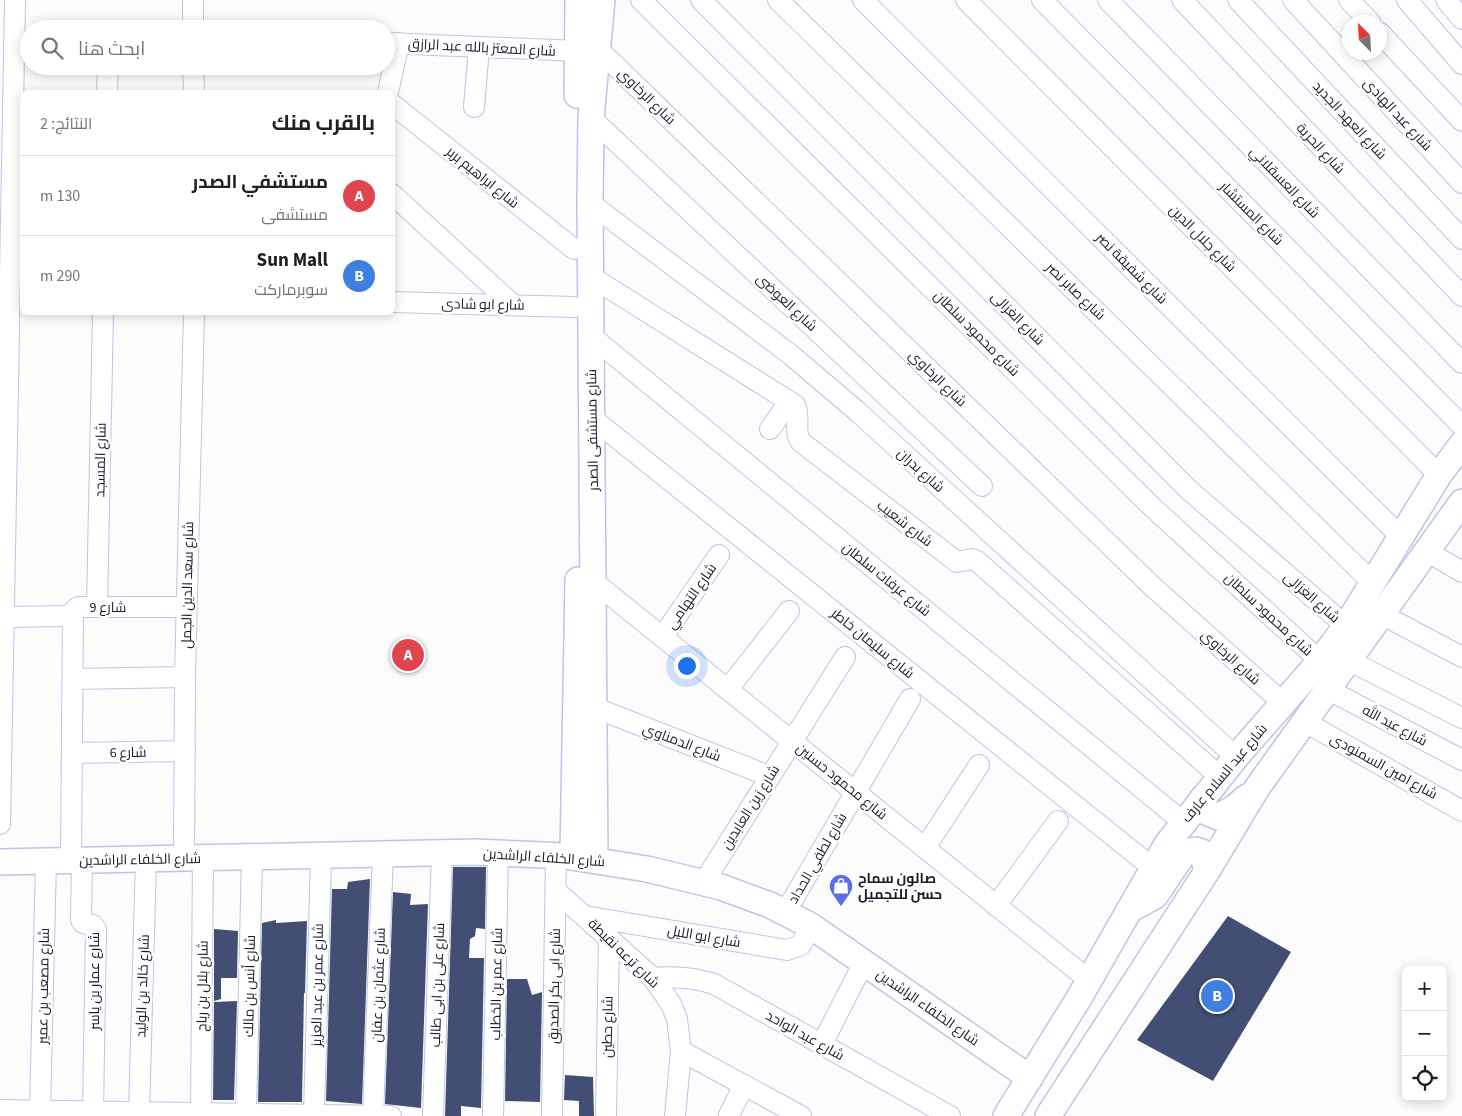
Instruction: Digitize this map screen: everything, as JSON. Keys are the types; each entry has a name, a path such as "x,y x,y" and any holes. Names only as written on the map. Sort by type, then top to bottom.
{"main road":[{"name":"شارع مستشفى الصدر","path":"575,858 596,708 590,276 591,118 587,50 578,0"},
{"name":"شارع مستشفى الصدر","path":"575,858 578,581 574,250 587,50 602,0"},
{"name":"شارع عبد السلام عارف","path":"1006,1116 1089,980 1153,868 1183,822 1236,757 1320,661 1346,626 1439,475 1462,444"},
{"path":"1048,1116 1207,871 1257,788 1383,615 1462,502"},
{"path":"1202,799 1206,812 1218,817 1234,808 1257,788"},
{"path":"1130,909 1155,896 1184,853 1196,850 1202,852 1207,871"},
{"name":"شارع الخلفاء الراشدين","path":"0,862 498,853 575,858 647,869 704,882 762,902 811,926 1030,1078"}],"street":[{"path":"0,824 4,617 3,406 16,295 15,0"},
{"path":"193,0 193,20"},
{"name":"شارع محمود سلطان","path":"641,0 1152,506 1320,661"},
{"name":"شارع الغزالى","path":"701,0 1189,490 1346,626"},
{"name":"شارع صابر نصر","path":"778,0 1373,583"},
{"name":"شارع شفيقة نصر","path":"863,0 1401,537"},
{"name":"شارع جلال الدين","path":"966,0 1439,475"},
{"name":"شارع المستشار","path":"1042,0 1462,426"},
{"name":"شارع العسقلاني","path":"1108,0 1462,363"},
{"name":"شارع الحرية","path":"1182,0 1462,296"},
{"name":"شارع العهد الجديد","path":"1238,0 1462,239"},
{"name":"شارع عبد الهادى","path":"1293,0 1462,183"},
{"path":"1349,0 1363,15"},
{"path":"1407,0 1462,64"},
{"path":"1446,0 1462,19"},
{"path":"1387,41 1462,122"},
{"name":"شارع المعتز بالله عبد الرازق","path":"395,43 587,50"},
{"path":"474,107 479,47"},
{"name":"شارع الرخاوي","path":"587,50 1152,586 1283,703"},
{"path":"107,90 108,75"},
{"path":"194,75 194,90"},
{"path":"388,90 390,75"},
{"name":"شارع ابراهيم بربر","path":"395,106 574,250"},
{"name":"شارع العوضى","path":"591,118 982,486"},
{"path":"395,197 512,304"},
{"name":"شارع بدران","path":"590,203 791,355 858,412 1236,757"},
{"path":"590,276 789,402 770,429"},
{"name":"شارع ابو شادى","path":"395,302 574,306"},
{"name":"شارع المسجد","path":"98,607 103,315"},
{"name":"شارع سعد الدين الجمل","path":"194,315 185,677 185,751 194,858"},
{"name":"شارع عرفات سلطان","path":"591,336 1183,822"},
{"name":"شارع شعيب","path":"789,402 797,408 798,436 801,442 956,562 972,559 977,562 1220,777"},
{"name":"شارع سليمان خاطر","path":"592,418 1153,868"},
{"path":"1428,552 1462,572"},
{"name":"شارع التهامي","path":"663,636 719,555"},
{"name":"شارع محمود حسنين","path":"594,582 1089,980"},
{"name":"شارع 9","path":"4,617 68,616 78,607 187,607"},
{"path":"728,690 789,611"},
{"path":"73,612 72,753 76,860"},
{"path":"1383,615 1462,657"},
{"name":"شارع زين العابدين","path":"704,882 845,657"},
{"path":"1350,661 1462,718"},
{"path":"73,679 185,677"},
{"name":"شارع عبد الله","path":"1329,690 1462,760"},
{"name":"شارع لطفي الحداد","path":"785,913 910,699"},
{"name":"شارع الدمناوي","path":"596,708 769,776"},
{"name":"شارع امين السمنودى","path":"1306,722 1462,811"},
{"name":"شارع 6","path":"72,753 185,751"},
{"path":"925,848 979,765"},
{"path":"996,906 1058,821"},
{"name":"شارع على بن ابى طالب","path":"433,1116 442,853"},
{"name":"شارع عمر بن الخطاب","path":"494,1116 498,853"},
{"name":"شارع عثمان بن عفان","path":"373,1116 383,854"},
{"name":"شارع عمر بن عبد العزيز","path":"314,1115 321,856"},
{"name":"شارع أنس بن مالك","path":"246,1114 252,857"},
{"name":"شارع بلال بن رباح","path":"194,858 201,1114"},
{"name":"شارع ابى بكر الصديق","path":"552,1116 556,891 575,858"},
{"name":"شارع خالد بن الوليد","path":"139,1113 146,859"},
{"name":"شارع عمار بن ياسر","path":"76,860 81,920 83,923 93,925 96,929 84,1113"},
{"name":"شارع مصعب بن عمير","path":"40,1111 46,861"},
{"name":"شارع ترعه نقيطة","path":"556,891 653,978 663,990 677,1019 681,1050 675,1116"},
{"name":"شارع ابو الليل","path":"585,916 787,950 801,944 811,926"},
{"name":"شارع حطين","path":"606,1116 608,937"},
{"path":"822,1044 864,962"},
{"name":"شارع عبد الواحد","path":"653,978 682,976 697,978 714,984 950,1116"},
{"path":"681,1050 801,1116"},
{"path":"729,1115 744,1085"},
{"path":"0,1110 84,1113 391,1116"}],"building":[{"path":"453,867 486,867 485,929 476,928 475,936 470,939 469,958 484,958 481,1108 461,1106 461,1116 445,1116"},
{"path":"370,879 362,1104 326,1101 332,889 347,889 348,882"},
{"path":"393,892 411,894 410,905 428,904 421,1108 385,1104"},
{"path":"1228,916 1291,952 1213,1081 1137,1040"},
{"path":"276,920 276,923 307,921 302,1102 258,1102 262,923"},
{"path":"214,929 238,931 237,978 221,978 221,999 214,1001"},
{"path":"507,979 527,979 532,995 542,992 540,1102 505,1101"},
{"path":"237,1001 234,1100 213,1100 214,1002"},
{"path":"565,1075 593,1077 594,1116 579,1116 579,1101 564,1100"}],"place":[{"name":"مستشفي الصدر","path":"408,655"},
{"name":"صالون سماح حسن للتجميل","path":"841,907"},
{"name":"Sun Mall","path":"1217,996"}]}
